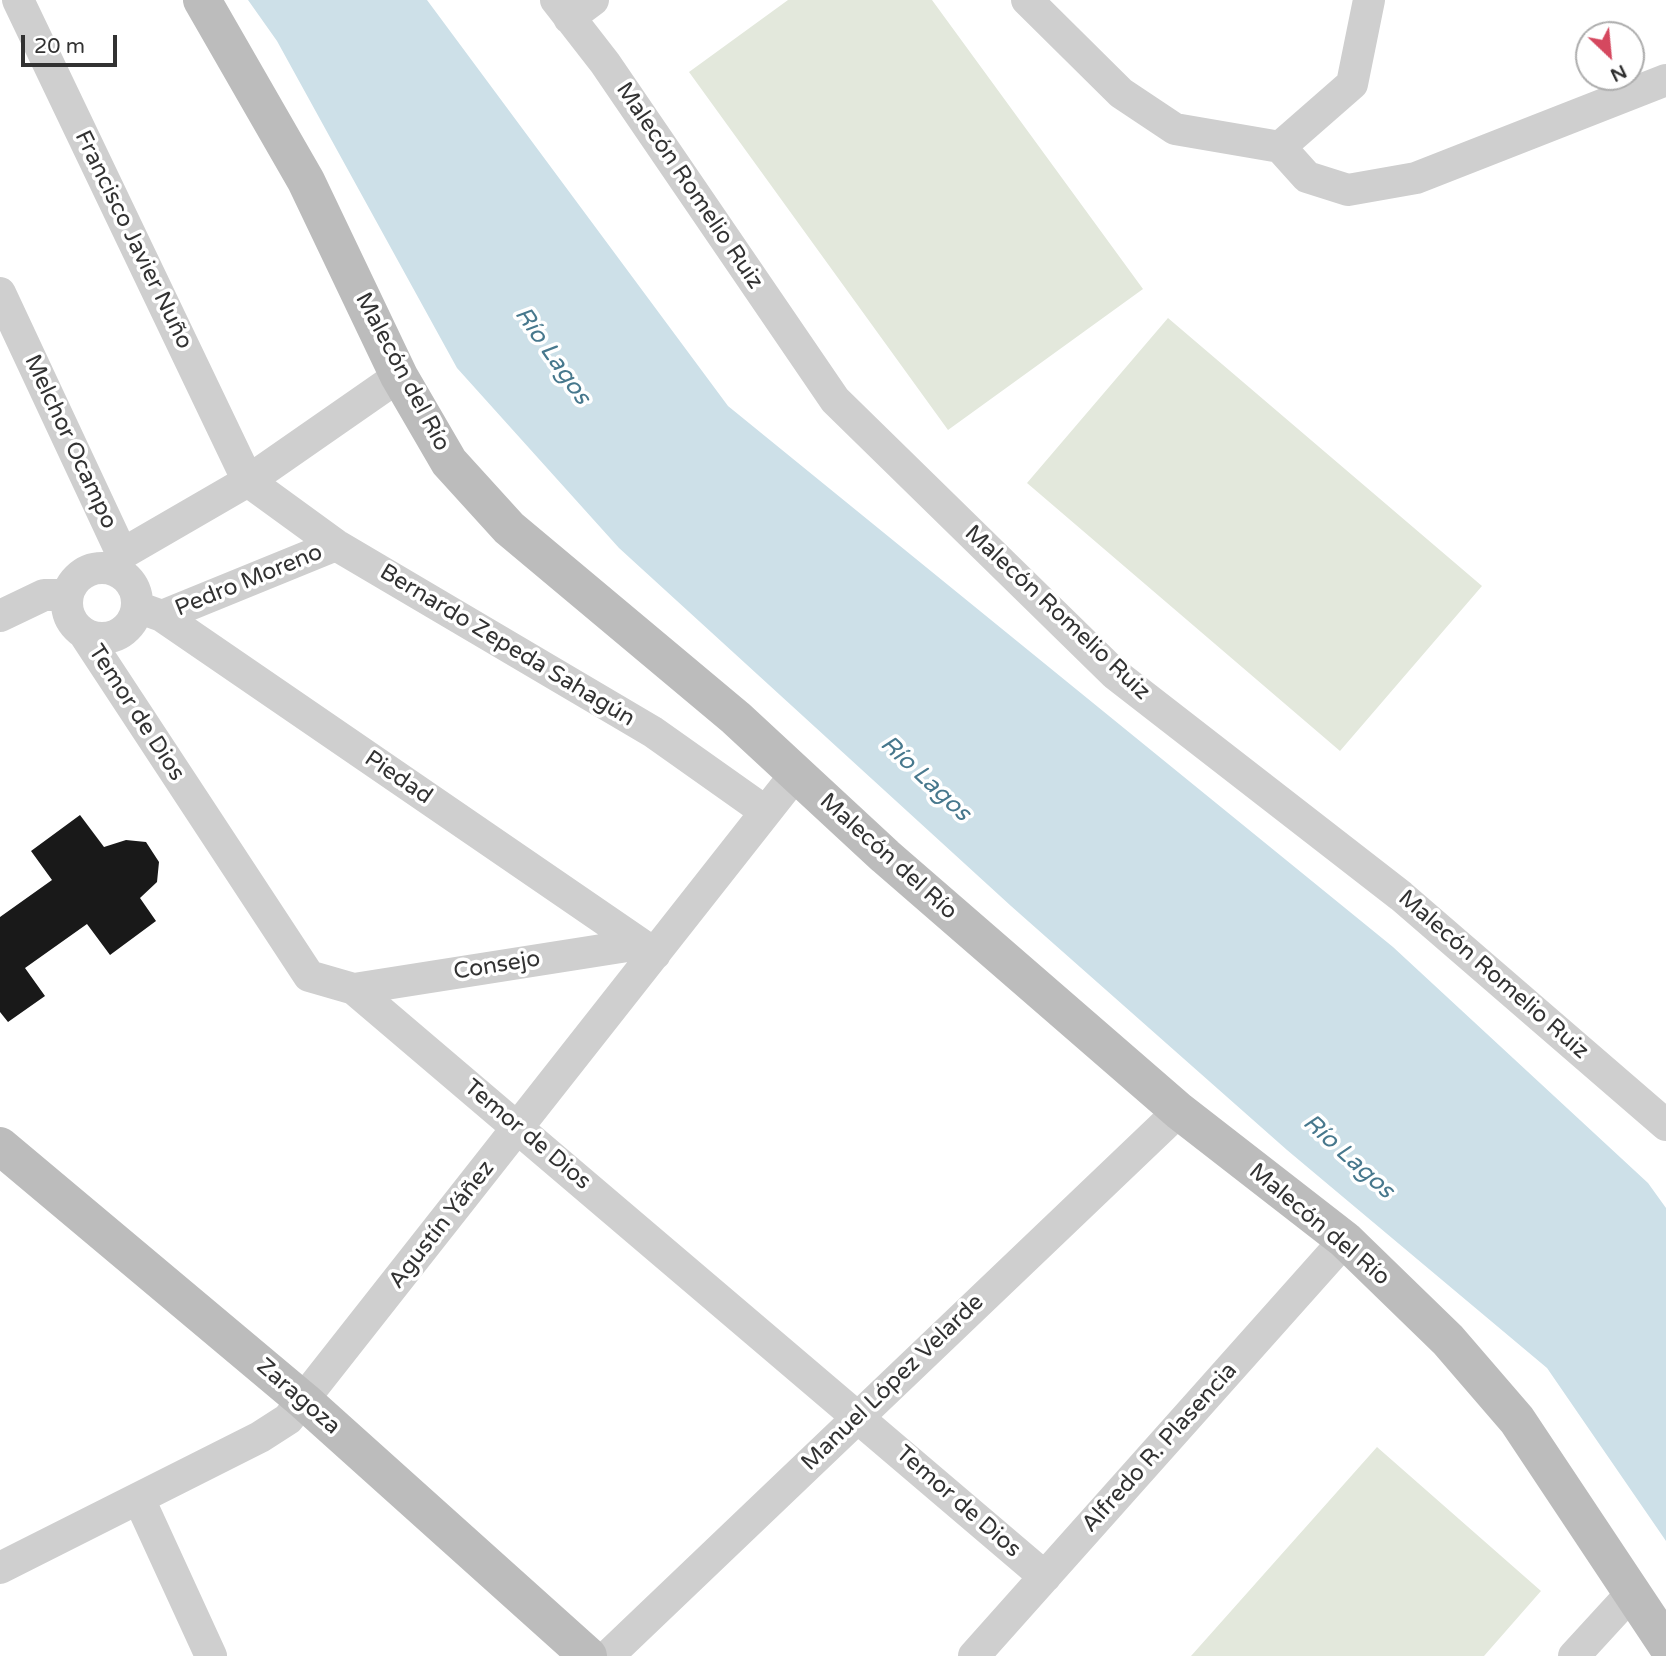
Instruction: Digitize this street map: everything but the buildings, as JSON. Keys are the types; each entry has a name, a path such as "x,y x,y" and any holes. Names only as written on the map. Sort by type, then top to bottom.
{"street":[{"name":"Francisco Javier Nuño","path":"18,0 248,481"},
{"name":"Malecón del Río","path":"202,0 306,181 399,376 449,462 509,528 736,718 795,775 1179,1111 1345,1240 1448,1340 1517,1420 1630,1595 1666,1644"},
{"path":"1027,0 1121,93 1175,129 1280,147 1307,177 1348,190 1416,178 1666,80"},
{"path":"1280,147 1352,84 1369,0"},
{"name":"Malecón Romelio Ruiz","path":"572,6 605,63 835,400 1115,674 1401,896 1666,1125"},
{"name":"Melchor Ocampo","path":"0,293 117,561"},
{"path":"117,561 150,611 118,635 96,638 85,635 69,618 67,595 79,576 117,561 248,481 399,376"},
{"name":"Bernardo Zepeda Sahagún","path":"248,481 336,545 653,732 766,812"},
{"name":"Pedro Moreno","path":"150,611 336,545"},
{"path":"0,616 44,595 67,595"},
{"name":"Piedad","path":"150,611 648,949"},
{"name":"Temor de Dios","path":"85,635 309,976 354,989 1045,1577"},
{"name":"Agustín Yáñez","path":"0,1568 260,1437 288,1419 519,1128 648,949 795,775"},
{"name":"Consejo","path":"354,989 648,949"},
{"name":"Manuel López Velarde","path":"608,1656 1179,1111"},
{"name":"Zaragoza","path":"0,1146 304,1401 588,1656"},
{"name":"Alfredo R. Plasencia","path":"974,1656 1345,1240"},
{"path":"139,1499 211,1656"},
{"path":"1574,1656 1630,1595"}],"shaded area":[{"path":"788,0 932,0 1143,289 948,430 689,72"},
{"path":"1168,318 1482,586 1340,751 1027,483"},
{"path":"1377,1447 1541,1591 1484,1656 1191,1656"}],"water":[{"name":"Río Lagos","path":"248,0 427,0 728,406 1393,947 1648,1183 1666,1208 1666,1541 1547,1368 1287,1150 1011,906 619,548 457,368 277,41"}]}
